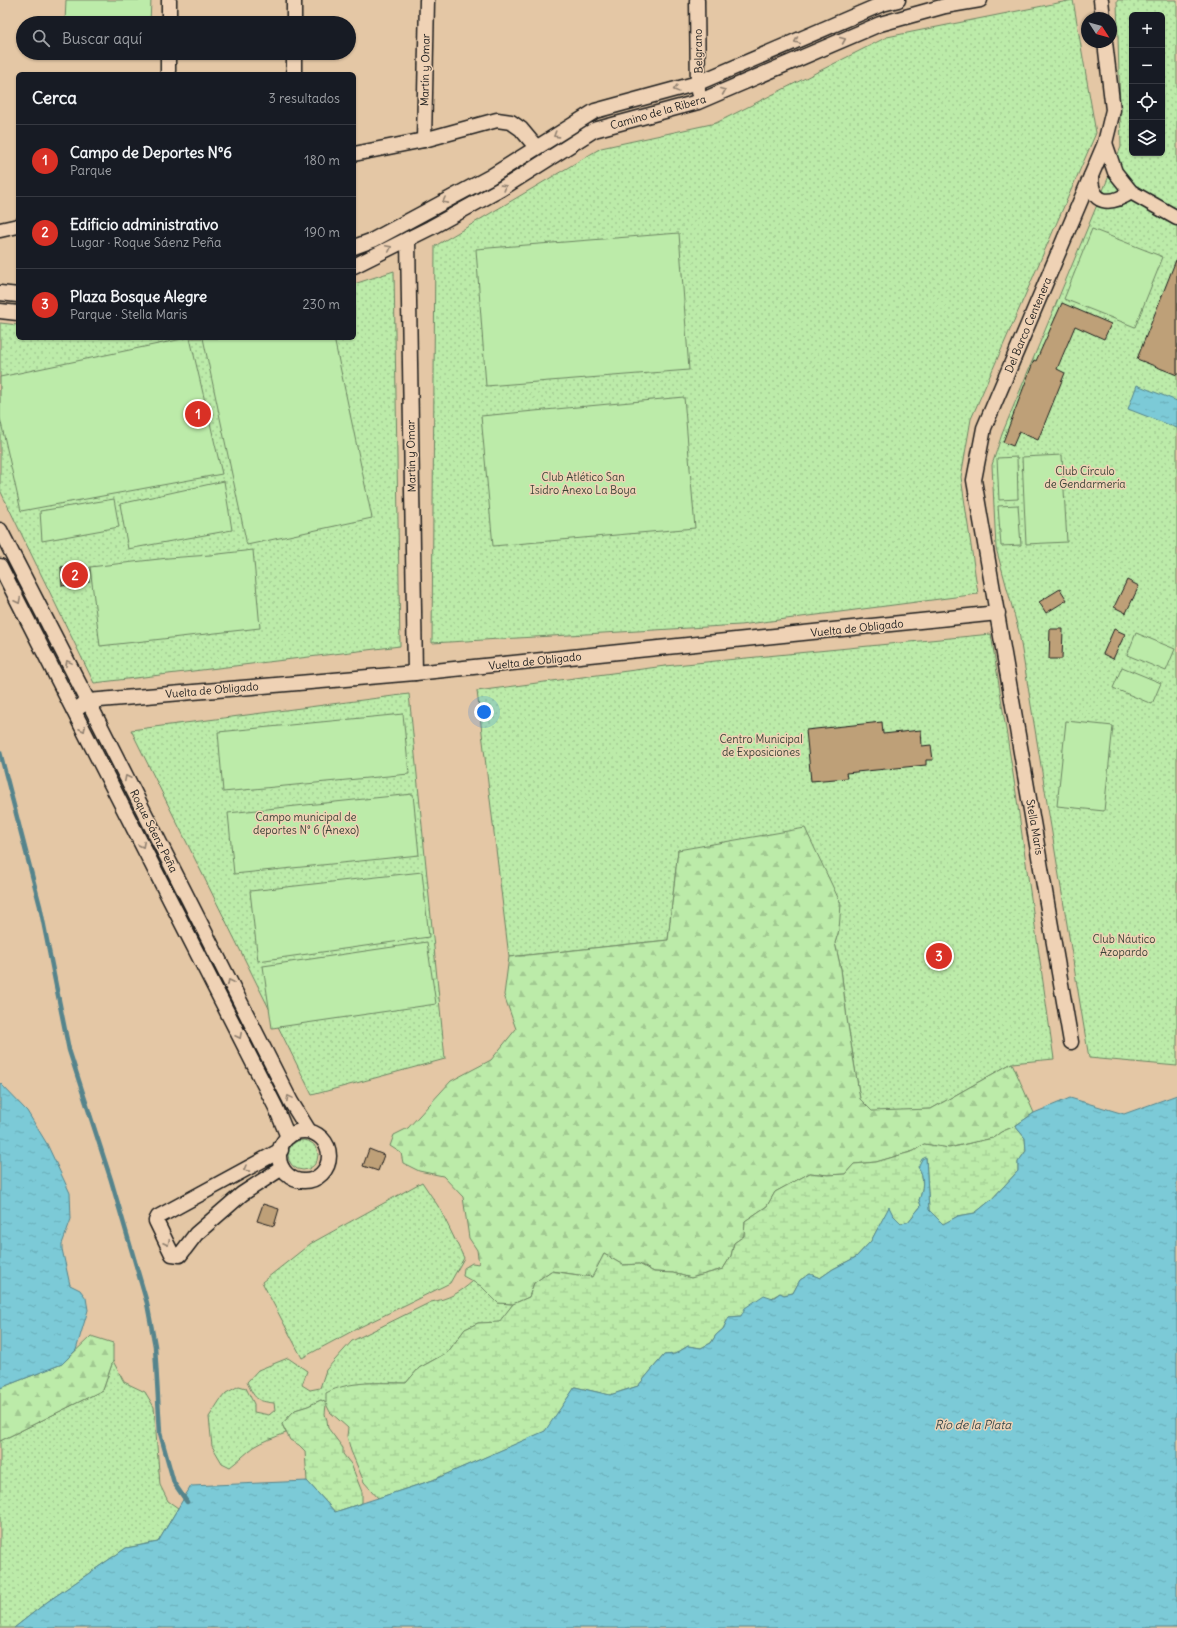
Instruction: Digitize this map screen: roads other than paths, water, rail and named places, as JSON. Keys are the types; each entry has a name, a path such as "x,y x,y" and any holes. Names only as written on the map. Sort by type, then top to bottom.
{"street":[{"path":"169,0 169,16"},
{"path":"294,0 294,16"},
{"name":"Martín y Omar","path":"424,140 427,0"},
{"name":"Belgrano","path":"697,0 698,102"},
{"name":"Camino de la Ribera","path":"356,246 373,240 490,177 595,111 698,83 882,4 898,0"},
{"name":"Camino de la Ribera","path":"356,265 501,189 594,130 698,102 880,24 945,3 980,0"},
{"path":"1101,0 1102,12"},
{"name":"Del Barco Centenera","path":"998,613 974,480 984,428 1105,143 1112,110 1106,48"},
{"path":"168,60 168,72"},
{"path":"294,60 294,72"},
{"path":"356,154 424,140 497,120 511,122 521,129 536,147"},
{"path":"1105,143 1115,172 1131,192 1177,218"},
{"path":"1091,176 1091,186 1094,193 1101,199 1107,201 1120,199 1131,192"},
{"path":"0,230 16,226"},
{"name":"Martín y Omar","path":"408,239 415,674"},
{"path":"0,293 16,295"},
{"path":"0,310 16,313"},
{"name":"Roque Sáenz Peña","path":"0,530 291,1102 309,1131 324,1139 329,1149 329,1160 326,1170 318,1177 305,1182 292,1178 282,1168"},
{"name":"Roque Sáenz Peña","path":"0,566 276,1108 288,1137"},
{"name":"Vuelta de Obligado","path":"88,701 415,674 998,613"},
{"name":"Stella Maris","path":"998,613 1071,1042"},
{"path":"74,711 88,701"},
{"path":"281,1150 158,1217 156,1221 172,1254 180,1255 196,1234 242,1194 282,1168 279,1154 281,1150 284,1141 288,1137 296,1133 309,1131"}],"water":[{"path":"1137,385 1177,401 1177,428 1128,409"},
{"path":"0,1083 27,1111 47,1144 70,1193 71,1219 62,1244 62,1249 70,1285 80,1290 86,1298 88,1310 76,1350 62,1364 0,1388"},
{"name":"Río de la Plata","path":"1177,1095 1177,1628 14,1628 47,1602 126,1548 158,1542 191,1486 307,1481 335,1512 433,1480 545,1431 575,1387 610,1395 638,1386 664,1355 675,1354 688,1346 701,1348 711,1343 716,1335 723,1329 729,1317 741,1316 745,1308 764,1295 773,1298 780,1293 784,1295 793,1293 800,1280 810,1274 820,1278 833,1269 856,1257 871,1241 889,1207 893,1215 901,1223 908,1222 921,1206 919,1200 922,1192 922,1174 918,1167 922,1159 926,1157 929,1210 943,1224 958,1216 975,1213 991,1200 1018,1171 1018,1162 1026,1151 1025,1138 1015,1126 1034,1113 1070,1098 1124,1114"}],"waterway":[{"path":"0,752 40,906 69,1050 111,1180 147,1303 155,1346 160,1433 174,1483 187,1502"}],"place":[{"name":"Campo de Deportes Nº6","path":"198,414"},
{"name":"Edificio administrativo","path":"75,575"},
{"name":"Plaza Bosque Alegre","path":"939,956"}],"park label":[{"name":"Club Círculo de Gendarmería","path":"1085,477"},
{"name":"Club Atlético San Isidro Anexo La Boya","path":"583,483"},
{"name":"Centro Municipal de Exposiciones","path":"761,745"},
{"name":"Campo municipal de deportes N° 6 (Anexo)","path":"306,823"},
{"name":"Club Náutico Azopardo","path":"1124,945"}]}
